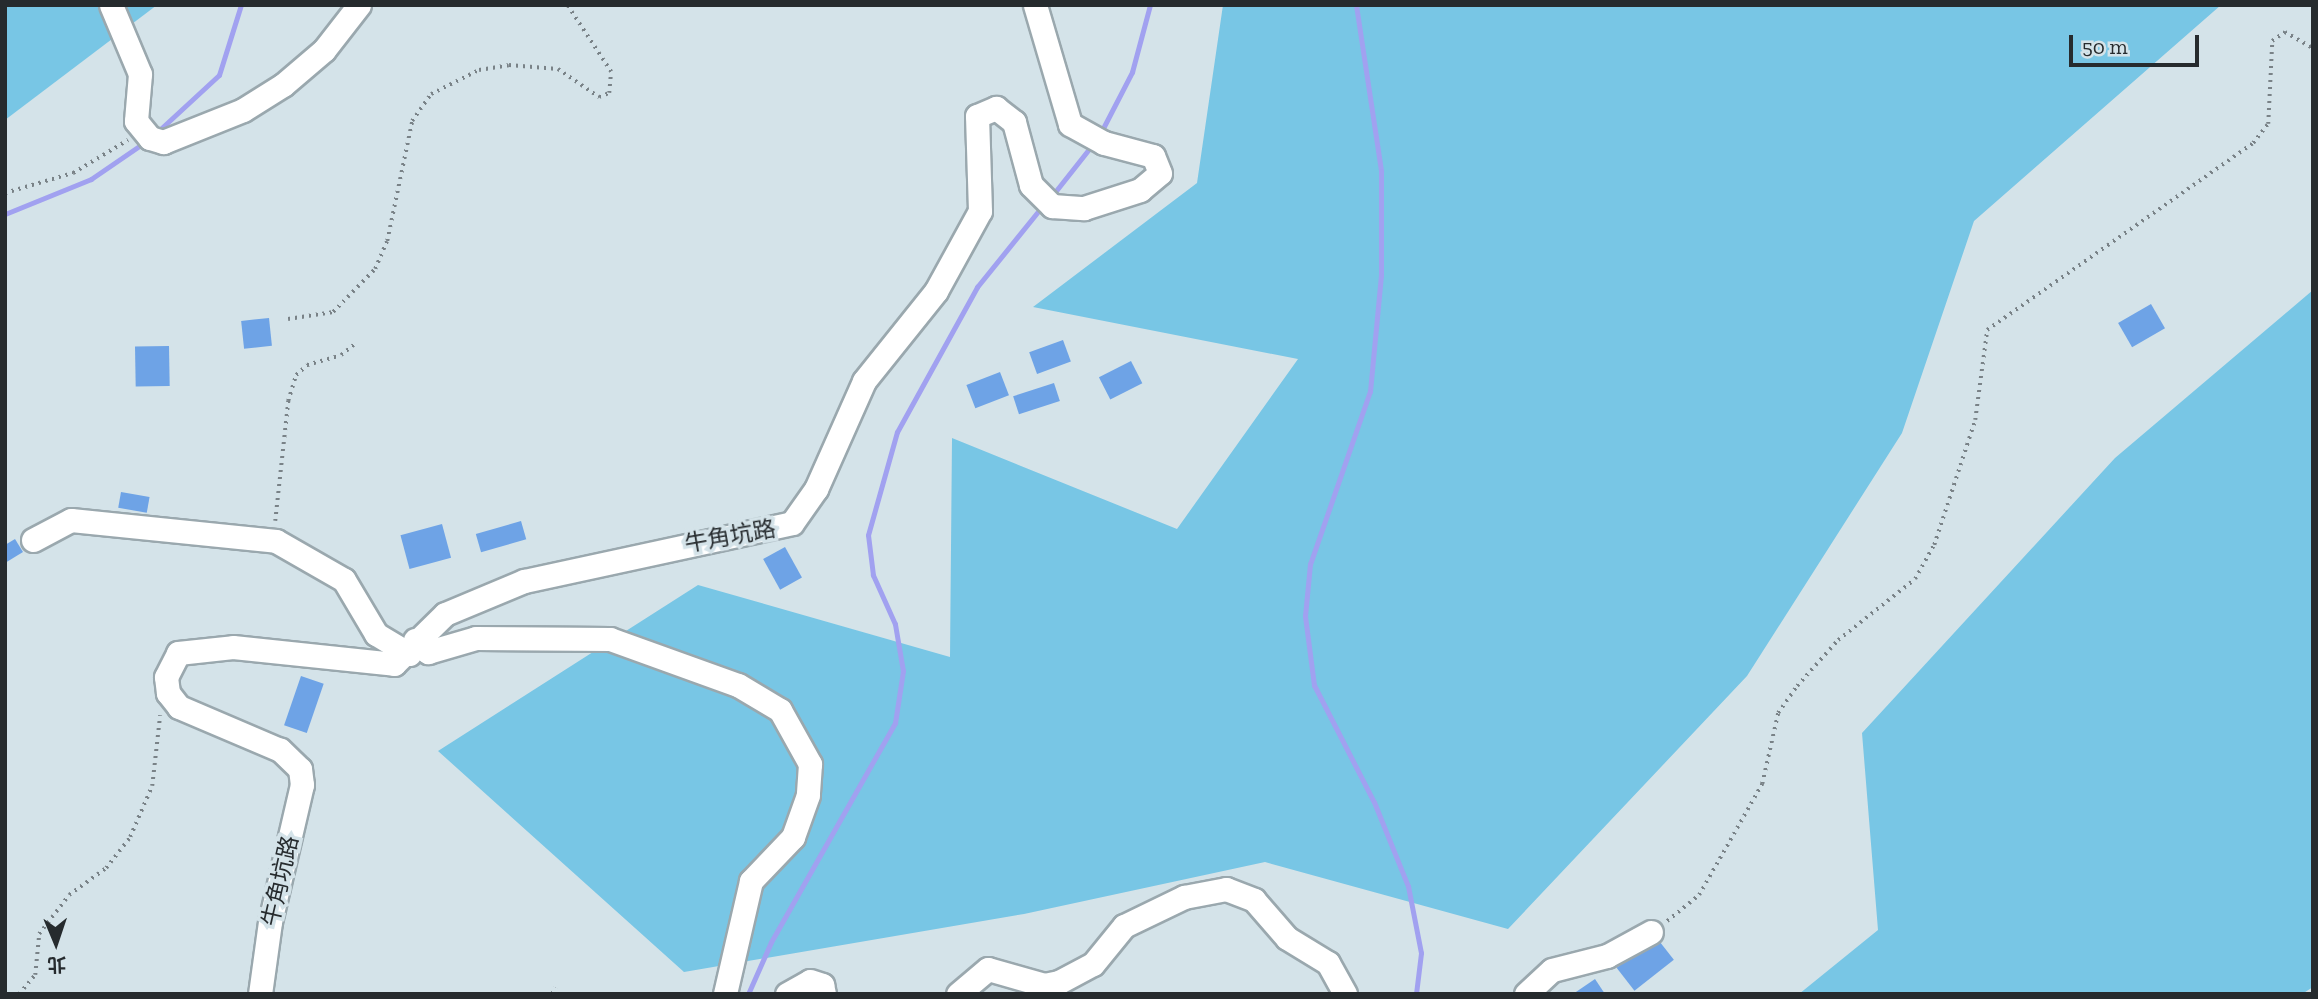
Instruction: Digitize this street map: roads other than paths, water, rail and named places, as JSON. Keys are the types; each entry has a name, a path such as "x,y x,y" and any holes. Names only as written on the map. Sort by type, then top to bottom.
{"street":[{"path":"111,5 140,74 135,111 142,132 163,142 243,110 308,66 359,5"},
{"name":"牛角坑路","path":"260,994 270,922 302,785 300,769 280,750 179,707 168,693 169,665 191,647 382,666 412,647 445,614 524,581 792,523 816,489 863,381 936,291 980,211 982,179 974,127 986,110 1006,112 1014,122 1031,185 1052,206 1084,208 1154,182 1160,173 1153,156 1104,143 1070,124 1035,5"},
{"path":"33,540 71,520 276,541 344,580 376,635 428,652 476,638 610,639 738,685 780,710 810,764 810,787 793,837 751,881 726,994"},
{"path":"958,994 988,969 1044,985 1059,982 1093,964 1124,926 1184,897 1226,888 1254,900 1287,937 1328,963 1345,994"},
{"path":"1525,994 1552,970 1607,956 1651,932"},
{"path":"788,994 810,981 822,985 824,994"}],"waterway":[{"path":"155,134 219,75 241,5"},
{"path":"1100,134 1132,72 1150,5"},
{"path":"1356,5 1381,171 1381,275 1370,391 1310,564 1305,616 1314,685 1374,802 1408,886 1421,953 1416,994"},
{"path":"5,214 91,179 145,142"},
{"path":"1051,197 1092,145"},
{"path":"748,994 771,942 895,723 903,671 895,624 873,575 868,535 897,432 977,287 1044,204"}]}
